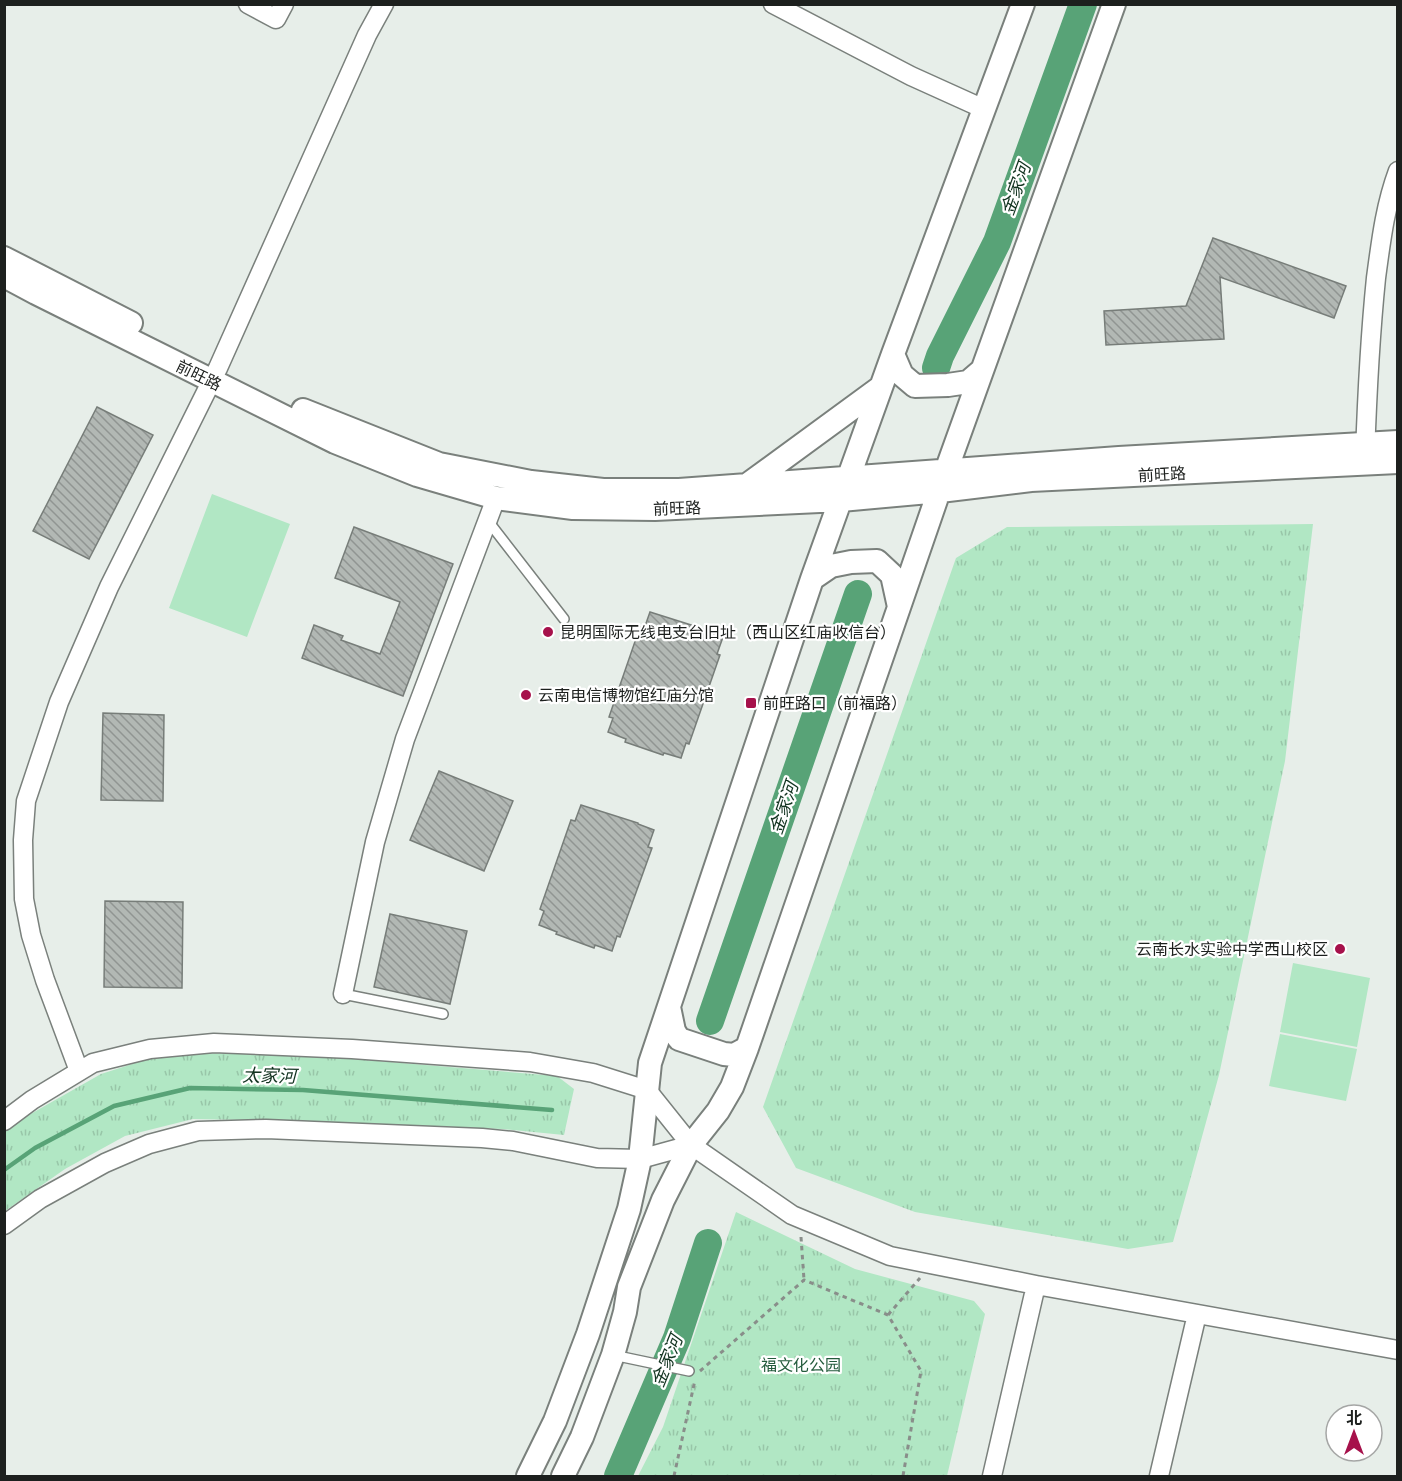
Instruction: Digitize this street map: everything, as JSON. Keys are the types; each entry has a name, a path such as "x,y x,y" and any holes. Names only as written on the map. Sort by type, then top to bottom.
{"street":[{"path":"248,4 276,19 284,4"},
{"path":"79,1071 31,935 24,899 23,840 26,801 60,702 109,587 215,375 367,35 384,4"},
{"path":"773,4 911,76 984,109"},
{"path":"528,1476 555,1421 588,1334 629,1209 640,1159 650,1063 812,579 892,354 1023,4"},
{"path":"563,1476 582,1437 613,1355 625,1312 629,1287 663,1200 691,1145 718,1111 732,1087 747,1048 982,370 1114,4"},
{"path":"1365,454 1371,327 1383,225 1390,190 1398,171"},
{"name":"前旺路","path":"4,258 335,442 417,475 496,498 573,508 654,509 841,500 943,481"},
{"name":"前旺路","path":"4,276 215,375 315,416 439,464 531,482 603,490 679,490 849,478 943,481 1031,480 1365,454 1398,442"},
{"path":"892,354 902,375 915,386 968,382 982,370"},
{"path":"747,485 881,387"},
{"name":"前旺路","path":"1365,454 1398,462"},
{"path":"343,994 375,842 405,739 496,498"},
{"path":"812,579 831,566 851,562 877,561 892,575 899,607"},
{"path":"669,1007 674,1031 679,1039 724,1054 734,1055 747,1048"},
{"path":"4,1121 32,1100 93,1063 150,1049 214,1043 352,1049 530,1062 593,1073 646,1090 691,1145 792,1215 890,1256 1036,1285 1398,1350"},
{"path":"4,1225 40,1199 105,1163 149,1144 198,1131 266,1129 482,1138 513,1141 597,1158 640,1159 691,1145"},
{"path":"992,1476 1036,1285"},
{"path":"1159,1476 1197,1314"}],"lane":[{"path":"488,521 564,618"},
{"path":"343,994 443,1014"},
{"path":"613,1355 689,1371"}],"path":[{"path":"799,1218 804,1280"},
{"path":"888,1315 932,1264"},
{"path":"804,1280 888,1315 921,1371 903,1476"},
{"path":"674,1476 696,1374 804,1280"}],"green space":[{"path":"212,494 290,524 247,637 169,608"},
{"path":"1313,524 1285,761 1219,1075 1173,1242 1128,1249 915,1212 796,1168 763,1107 956,558 1007,527"},
{"path":"1293,963 1370,978 1357,1047 1280,1032"},
{"path":"1280,1034 1357,1049 1346,1101 1269,1086"},
{"path":"197,1053 305,1055 557,1076 574,1089 564,1135 502,1129 193,1119 125,1136 65,1169 5,1211 5,1132 20,1120 101,1074 148,1059"},
{"name":"福文化公园","path":"736,1212 855,1269 974,1301 985,1314 947,1476 638,1476 663,1427"}],"building":[{"path":"1213,238 1346,286 1334,318 1220,277 1224,339 1106,345 1104,311 1186,306"},
{"path":"97,407 153,435 89,559 33,531"},
{"path":"354,527 453,564 403,696 302,658 314,625 343,636 341,640 380,654 400,602 335,578"},
{"path":"650,612 723,637 717,654 720,655 689,744 686,743 681,758 664,753 663,755 625,742 626,739 608,732 613,718 609,717 640,627 644,629"},
{"path":"103,713 164,715 163,801 101,800"},
{"path":"439,771 513,801 484,871 410,840"},
{"path":"581,805 654,830 648,847 652,848 620,937 617,936 612,951 595,945 594,948 539,925 544,911 540,909 571,820 575,821"},
{"path":"105,901 183,902 182,988 104,987"},
{"path":"390,914 467,931 450,1004 374,987"}],"waterway":[{"name":"金家河","path":"936,368 997,242 1083,4"},
{"name":"金家河","path":"710,1021 858,594"},
{"name":"太家河","path":"4,1170 35,1148 114,1106 190,1088 303,1090 552,1110"},
{"name":"金家河","path":"618,1476 677,1338 708,1243"}],"place":[{"name":"昆明国际无线电支台旧址（西山区红庙收信台）","path":"548,632"},
{"name":"云南电信博物馆红庙分馆","path":"526,695"},
{"name":"前旺路口（前福路）","path":"751,703"},
{"name":"云南长水实验中学西山校区","path":"1340,949"}]}
